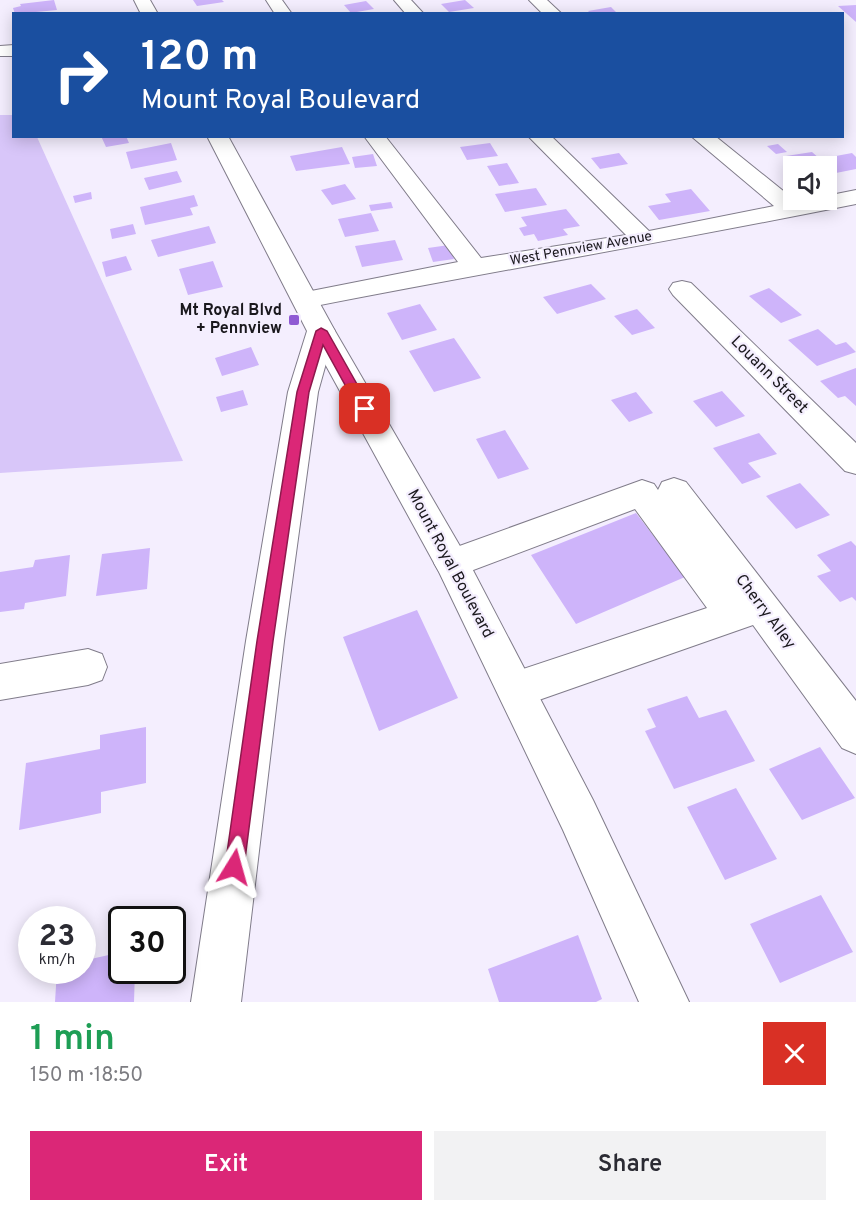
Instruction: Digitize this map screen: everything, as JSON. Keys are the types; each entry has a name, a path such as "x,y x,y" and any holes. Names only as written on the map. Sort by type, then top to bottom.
{"street":[{"path":"402,0 414,12"},
{"path":"537,0 552,12"},
{"name":"Mount Royal Boulevard","path":"218,138 313,316 452,563 578,815 664,1002"},
{"path":"376,138 475,267"},
{"path":"540,138 644,239"},
{"path":"704,138 783,202"},
{"name":"West Pennview Avenue","path":"837,200 856,197"},
{"name":"West Pennview Avenue","path":"313,316 475,267 644,239 783,210"},
{"name":"Louann Street","path":"682,289 856,462"},
{"path":"216,1002 265,641 313,316"},
{"name":"Cherry Alley","path":"674,491 747,611 856,734"},
{"path":"452,563 642,492 747,611 516,689"},
{"path":"0,682 88,667"}],"shaded area":[{"path":"0,115 12,115 12,138 37,138 183,461 0,473"}],"building":[{"path":"54,0 57,10 14,12 13,8 21,6 20,4"},
{"path":"193,0 222,0 224,2 197,6"},
{"path":"465,0 474,8 449,12 441,4"},
{"path":"366,1 374,9 350,12 344,5"},
{"path":"856,5 856,22 838,6"},
{"path":"611,7 616,12 589,12"},
{"path":"102,138 127,138 129,143 106,147"},
{"path":"171,143 177,160 131,169 126,152"},
{"path":"490,143 498,156 467,160 460,147"},
{"path":"778,144 787,152 776,154 767,146"},
{"path":"342,147 350,164 296,171 290,156"},
{"path":"812,152 817,156 786,156"},
{"path":"619,153 628,164 600,169 591,158"},
{"path":"852,153 856,157 856,169 837,173 836,156"},
{"path":"373,154 377,166 355,168 352,157"},
{"path":"507,163 519,183 499,186 487,166"},
{"path":"177,171 182,182 149,190 144,178"},
{"path":"345,184 356,199 332,205 321,190"},
{"path":"536,188 547,205 505,212 495,194"},
{"path":"691,189 710,211 659,220 648,206 671,202 665,194"},
{"path":"91,192 92,199 75,203 73,196"},
{"path":"194,195 198,206 190,208 193,215 145,225 140,207"},
{"path":"391,202 393,208 371,211 369,205"},
{"path":"566,209 580,226 563,229 568,235 538,241 534,234 524,236 519,228 527,226 521,217"},
{"path":"371,213 379,231 345,237 338,219"},
{"path":"133,224 136,234 112,239 110,229"},
{"path":"209,226 216,243 158,257 151,240"},
{"path":"395,240 403,260 362,267 355,246"},
{"path":"449,245 454,259 433,262 428,248"},
{"path":"126,256 132,270 106,277 102,262"},
{"path":"213,261 223,287 188,295 179,269"},
{"path":"591,284 606,299 557,314 543,297"},
{"path":"769,288 802,315 781,323 749,296"},
{"path":"420,304 437,330 402,340 387,313"},
{"path":"637,309 655,328 632,335 614,316"},
{"path":"818,329 836,345 846,342 856,352 817,366 788,340"},
{"path":"454,338 481,378 434,392 409,351"},
{"path":"251,347 259,365 222,376 215,358"},
{"path":"856,368 856,406 845,396 838,398 820,381"},
{"path":"243,390 248,405 221,412 216,397"},
{"path":"722,391 745,416 716,427 693,401"},
{"path":"636,392 653,413 629,422 611,400"},
{"path":"505,430 529,469 498,479 476,439"},
{"path":"759,433 777,454 748,463 761,477 742,484 713,448"},
{"path":"800,483 830,515 796,529 766,496"},
{"path":"636,513 685,577 576,624 531,555"},
{"path":"851,541 856,546 856,601 852,597 840,602 817,576 831,571 817,555"},
{"path":"150,548 147,589 96,596 102,554"},
{"path":"70,555 66,596 25,603 24,609 0,612 0,572 33,567 35,560"},
{"path":"417,610 458,698 379,731 343,637"},
{"path":"687,696 699,718 726,710 755,761 674,789 645,731 656,727 647,709"},
{"path":"146,727 146,783 101,792 101,813 19,830 26,763 100,749 100,735"},
{"path":"820,747 855,798 802,820 769,769"},
{"path":"736,788 777,859 725,880 687,807"},
{"path":"821,895 853,952 780,983 750,924"},
{"path":"578,935 602,999 596,1002 499,1002 488,969"},
{"path":"108,955 108,984 135,984 134,1002 55,1002 56,984 96,984 96,958"}],"place":[{"name":"Mt Royal Blvd + Pennview","path":"294,320"}],"route":[{"path":"234,867 265,641 303,392 321,331 365,409"}]}
